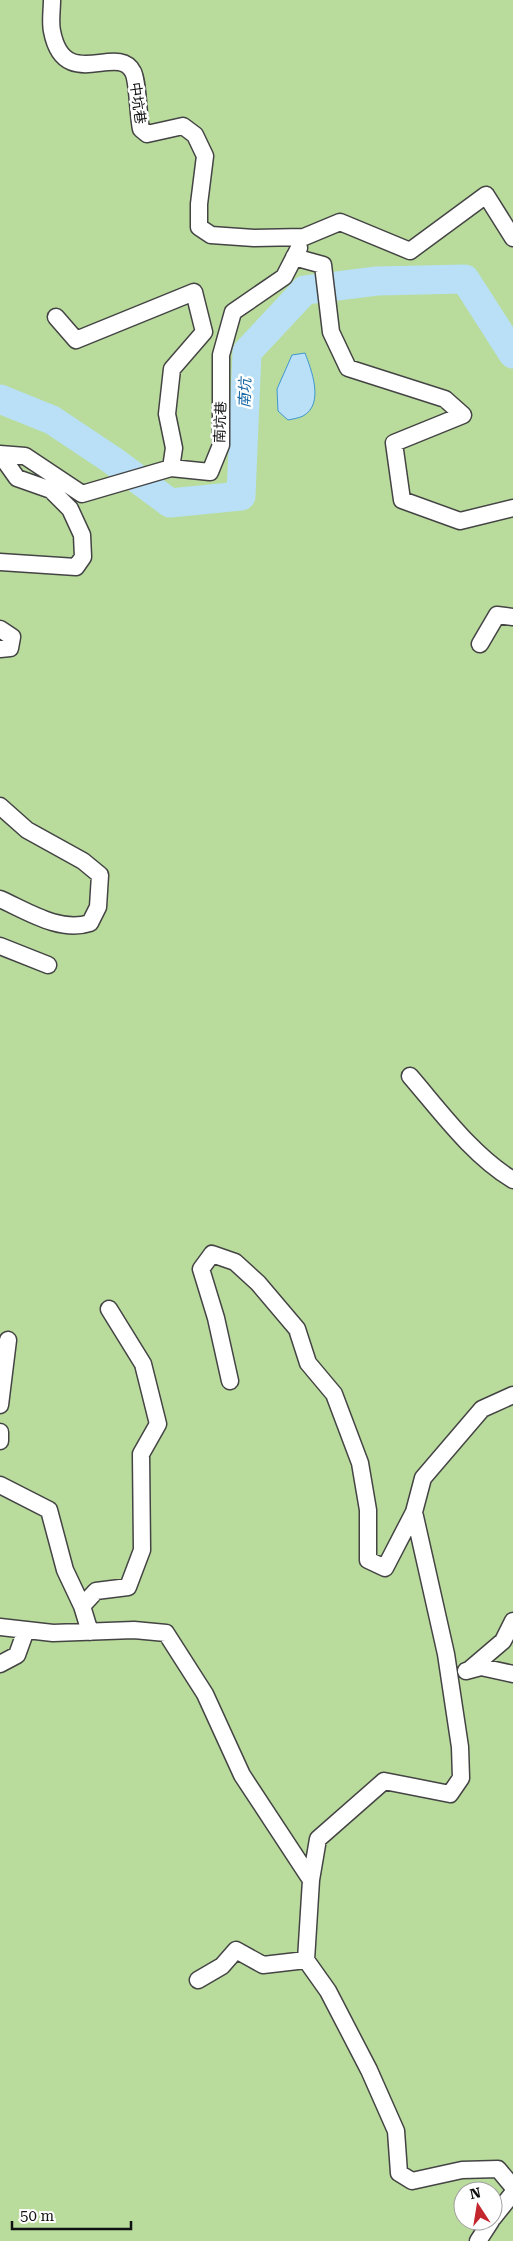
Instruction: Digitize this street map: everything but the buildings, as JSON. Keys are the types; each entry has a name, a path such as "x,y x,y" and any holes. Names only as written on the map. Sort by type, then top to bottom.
{"street":[{"name":"中坑巷","path":"52,0 52,31 61,54 74,63 90,65 116,60 127,63 134,73 141,130 147,134 183,126 195,135 205,156 199,204 199,227 211,236 254,238 304,237"},
{"path":"304,237 340,222 410,251 486,195 513,238"},
{"name":"南坑巷","path":"0,454 25,456 82,494 170,468 210,472 221,445 221,355 233,312 284,277 304,237"},
{"path":"294,256 323,265 332,332 348,368 444,399 463,415 394,443 402,500 460,521 513,508"},
{"path":"56,317 76,340 194,292 204,332 172,369 166,414 174,448 170,468"},
{"path":"0,454 17,478 51,490 70,509 82,535 83,557 76,567 0,562"},
{"path":"480,644 496,614 513,618"},
{"path":"0,629 12,637 10,648 0,649"},
{"path":"0,806 27,830 83,861 100,875 98,907 90,923 77,927 54,923 0,899"},
{"path":"0,946 48,965"},
{"path":"410,1076 459,1132 500,1172 513,1180"},
{"path":"230,1381 216,1318 201,1269 212,1254 235,1262 258,1283 297,1329 308,1363 334,1394 360,1463 368,1510 368,1560 385,1568 414,1512 423,1478 428,1471 482,1409 513,1395"},
{"path":"82,1606 96,1591 128,1587 142,1550 141,1454 158,1424 143,1364 109,1310"},
{"path":"0,1406 8,1340"},
{"path":"0,1432 0,1441"},
{"path":"0,1485 50,1510 65,1570 82,1606 90,1632"},
{"path":"414,1512 449,1674 460,1747 461,1778 450,1794 384,1781 318,1839 311,1880 306,1960 328,1991 370,2070 396,2132 400,2173 412,2181 462,2170 498,2169 513,2187"},
{"path":"468,1670 503,1641 513,1621"},
{"path":"0,1627 53,1633 134,1630 166,1633 205,1694 242,1775 311,1880"},
{"path":"0,1664 17,1655 26,1630"},
{"path":"449,1674 481,1667 513,1674"},
{"path":"198,1980 222,1966 236,1950 262,1965 306,1960"},
{"path":"503,2206 513,2193"}],"green space":[{"path":"0,0 513,0 513,2241 0,2241"}],"water":[{"path":"305,353 313,377 315,395 313,403 310,411 303,416 288,420 278,411 277,389 292,355"}],"waterway":[{"name":"南坑","path":"0,399 52,420 112,460 170,503 241,496 247,352 305,290 377,281 465,279 513,354"}]}
